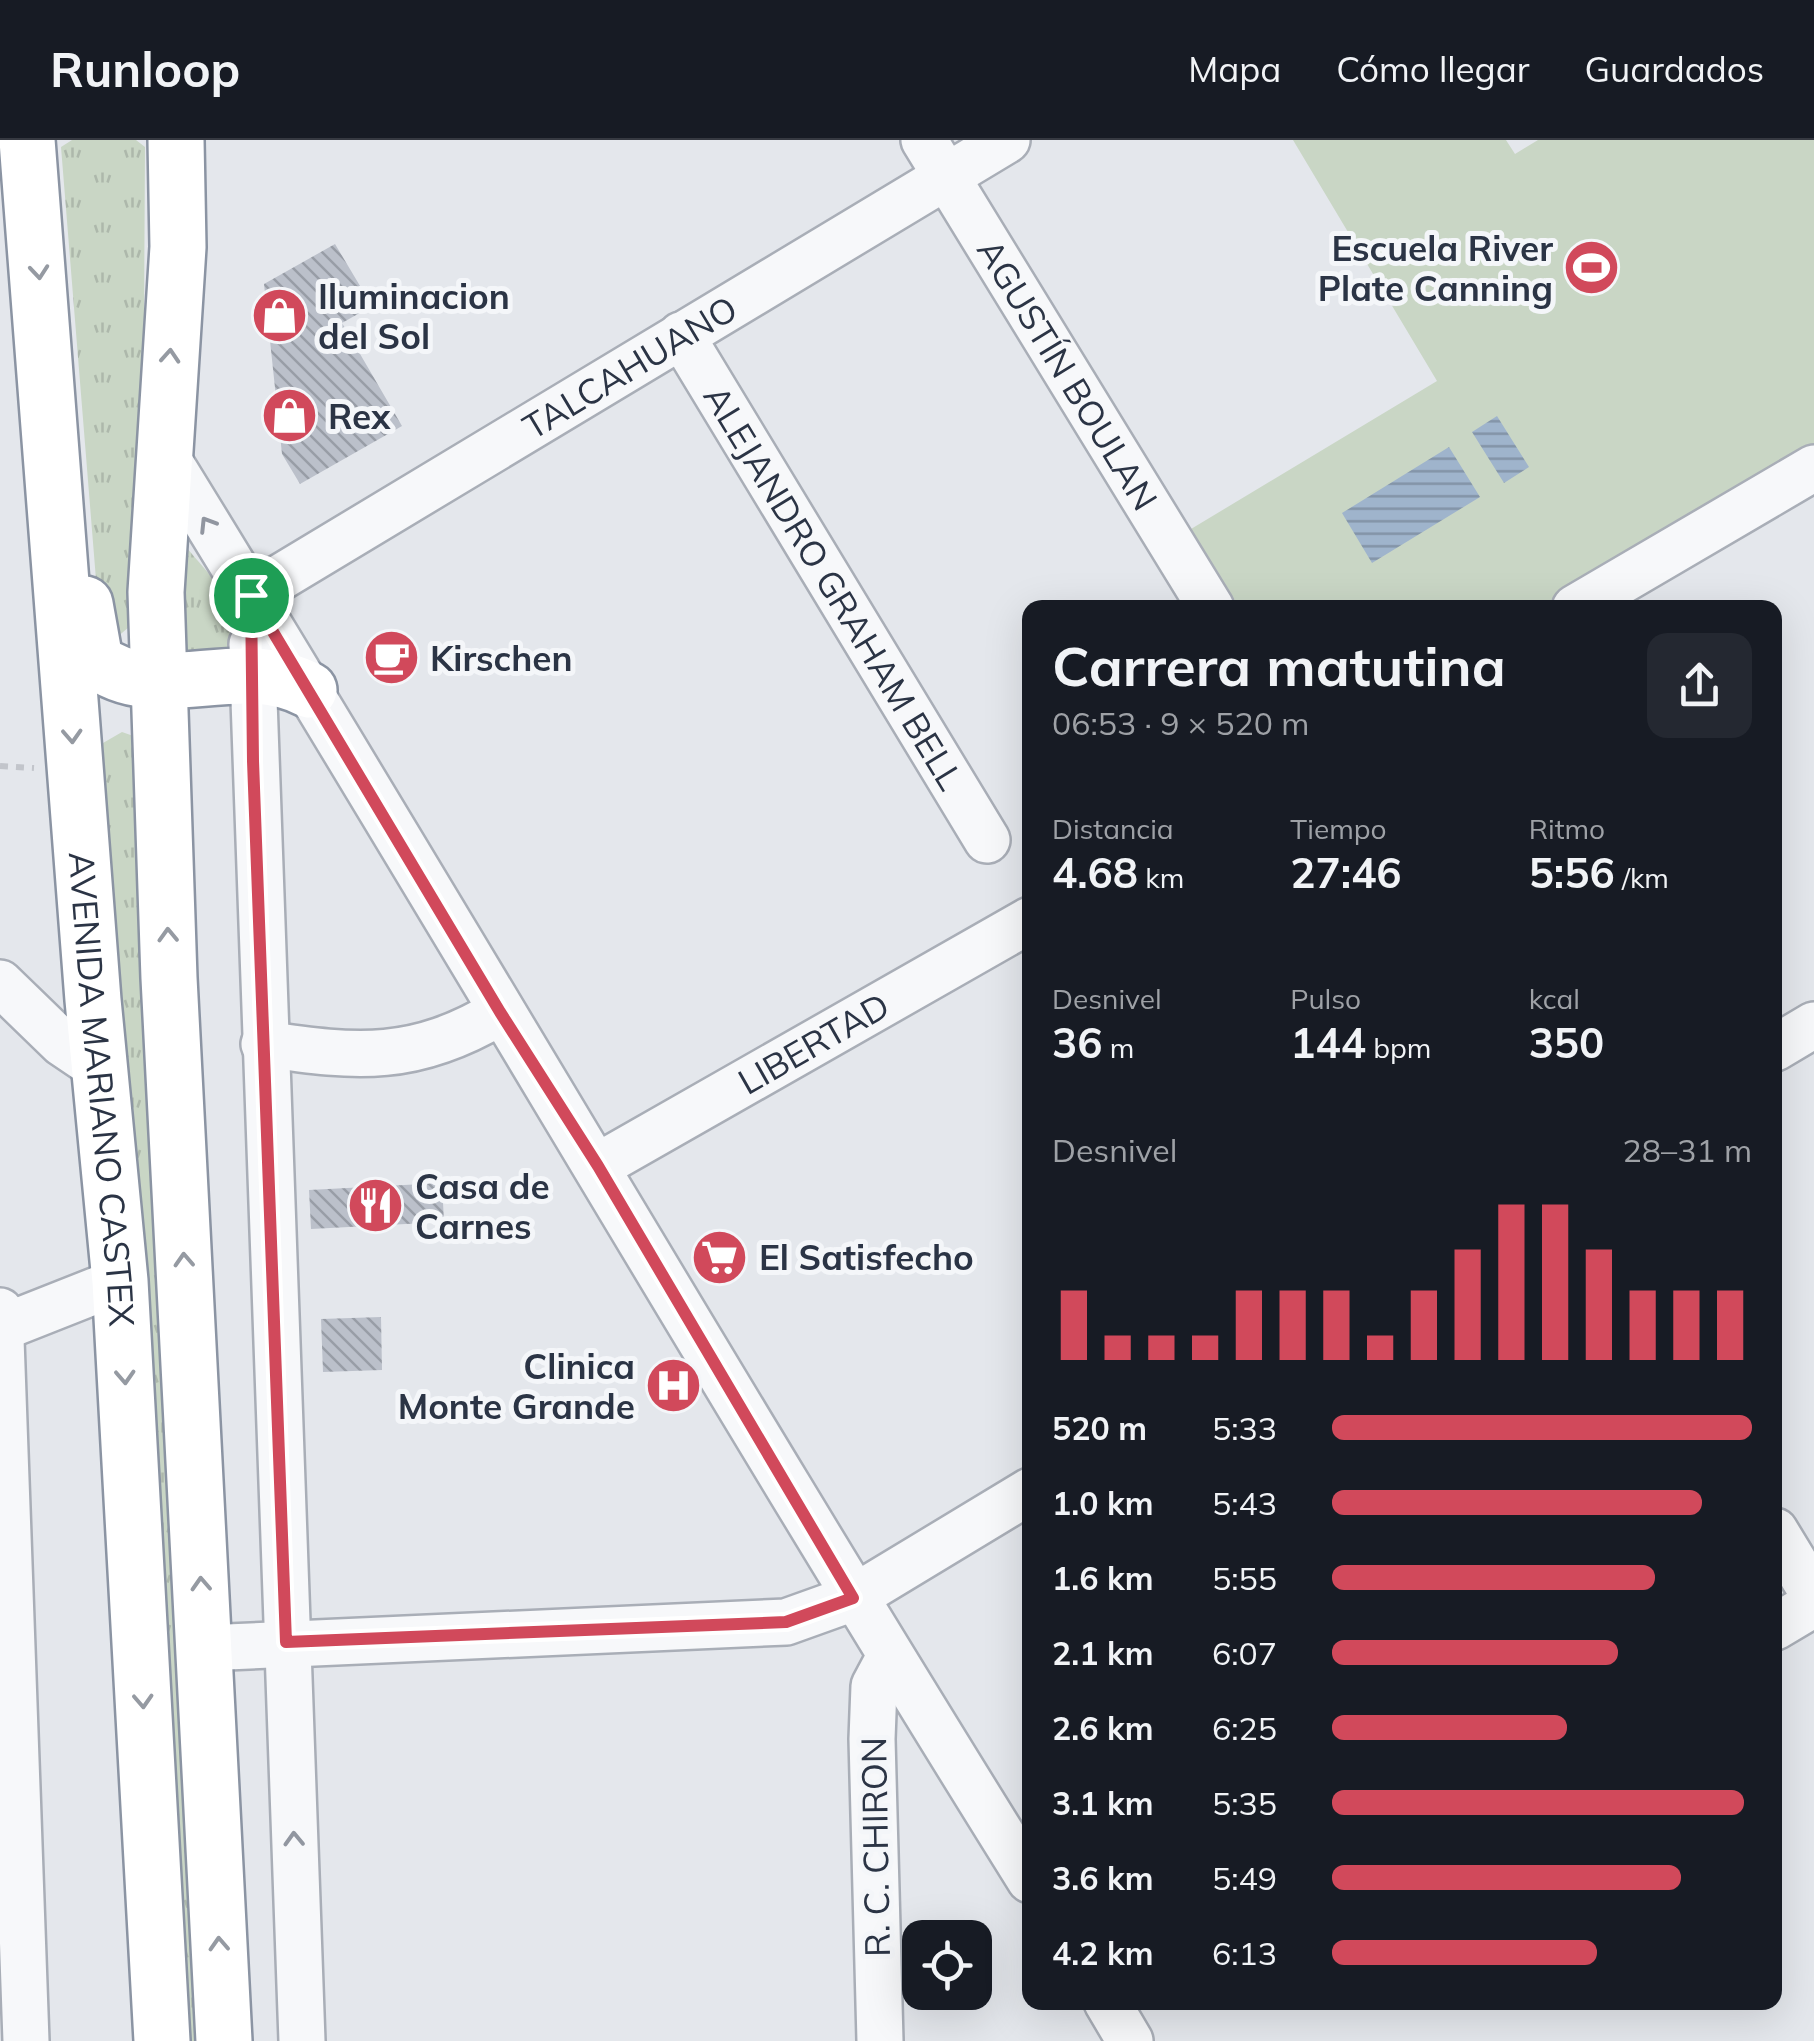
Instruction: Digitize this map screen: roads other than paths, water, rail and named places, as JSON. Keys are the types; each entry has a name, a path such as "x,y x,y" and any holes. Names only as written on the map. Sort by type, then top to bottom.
{"highway":[{"name":"AVENIDA MARIANO CASTEX","path":"27,140 17,212 61,547 93,1000 120,1281 162,2041"},
{"name":"AVENIDA MARIANO CASTEX","path":"174,142 178,247 156,592 169,978 224,2041"},
{"path":"61,547 83,586 86,629 95,660 128,679 252,674 288,678 310,690"}],"street":[{"name":"TALCAHUANO","path":"251,595 681,335 934,158 1007,140"},
{"name":"AGUSTÍN BOULAN","path":"934,158 1206,600"},
{"name":"ALEJANDRO GRAHAM BELL","path":"681,335 987,840"},
{"path":"164,453 310,690 500,1012 598,1166 853,1598 1022,1867"},
{"path":"1589,600 1814,468"},
{"path":"251,595 302,2041"},
{"name":"LIBERTAD","path":"598,1166 1022,925"},
{"path":"0,983 17,1025 99,1068"},
{"path":"17,1025 93,1000"},
{"path":"264,1044 319,1052 397,1054 456,1038 500,1012"},
{"path":"1782,1044 1814,1025"},
{"path":"1,1328 120,1281"},
{"path":"0,1311 26,2041"},
{"path":"204,1648 786,1622 853,1598 1022,1496"},
{"path":"1782,1542 1814,1595"},
{"path":"1782,1623 1814,1604"},
{"name":"R. C. CHIRON","path":"880,2041 873,1721 874,1686 890,1656"}],"water":[{"path":"1497,416 1529,467 1504,483 1472,432"},
{"path":"1449,447 1480,497 1372,563 1342,513"}],"place":[{"name":"Escuela River Plate Canning","path":"1592,268"},
{"name":"Iluminacion del Sol","path":"279,316"},
{"name":"Rex","path":"289,416"},
{"name":"Kirschen","path":"391,658"},
{"name":"Casa de Carnes","path":"376,1206"},
{"name":"El Satisfecho","path":"720,1257"},
{"name":"Clinica Monte Grande","path":"674,1386"}]}
